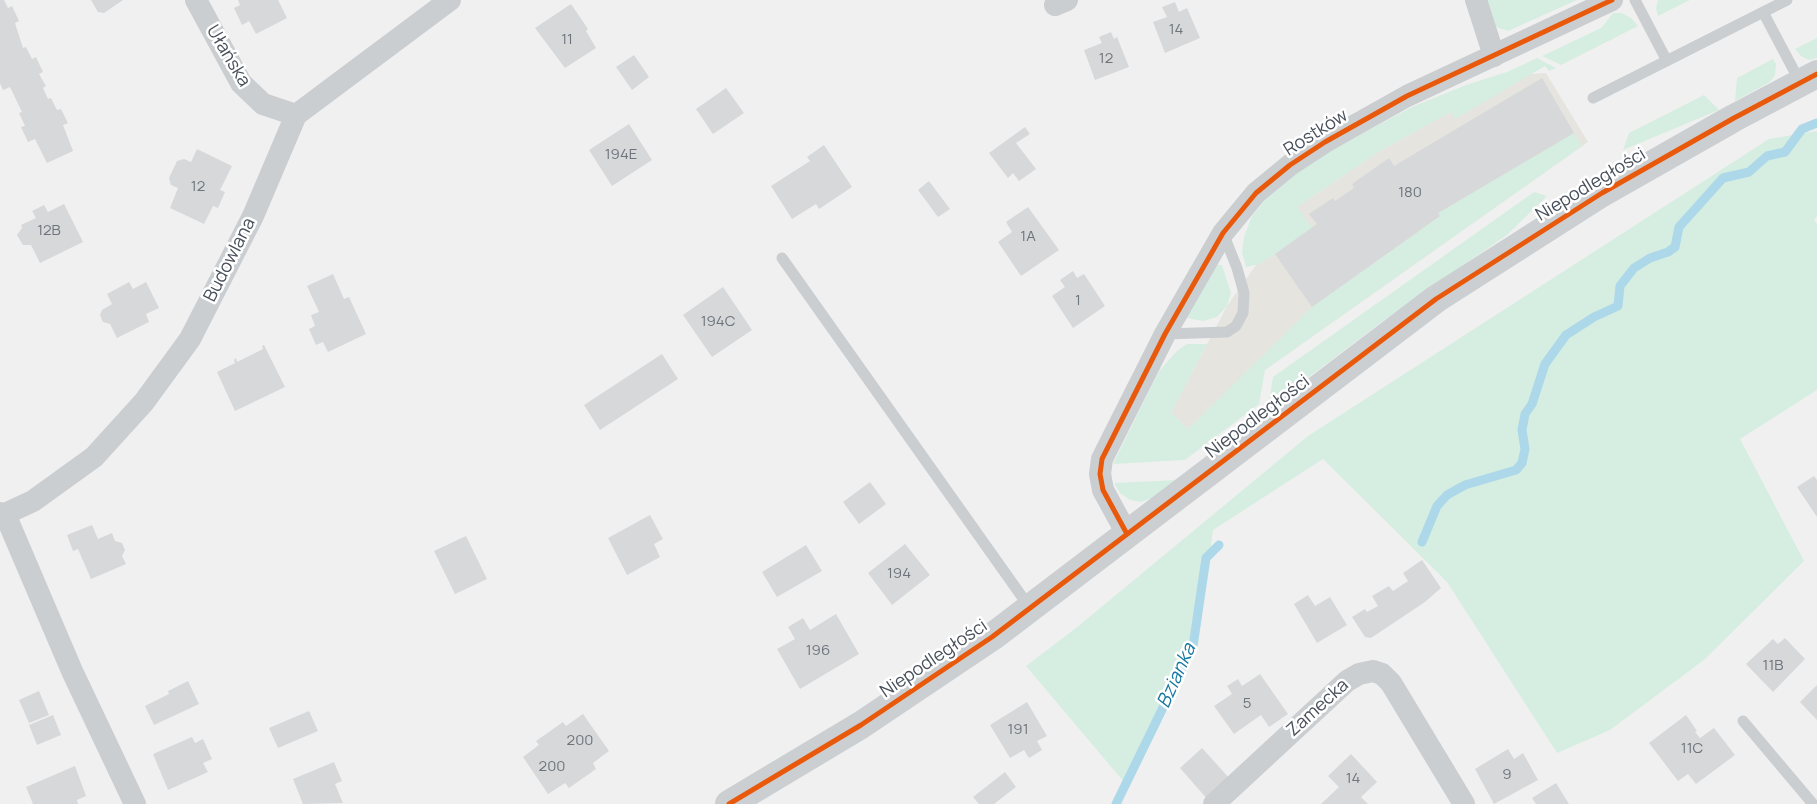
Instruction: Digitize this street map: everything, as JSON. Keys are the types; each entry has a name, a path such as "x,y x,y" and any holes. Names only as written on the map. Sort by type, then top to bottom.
{"street":[{"name":"Ułańska","path":"196,0 241,84 263,104 296,115"},
{"path":"296,115 450,0"},
{"path":"1476,0 1494,56"},
{"name":"Rostków","path":"1128,534 1103,490 1100,474 1102,459 1165,334 1223,232 1256,193 1290,165 1325,142 1407,96 1612,0"},
{"name":"Niepodległości","path":"730,804 869,720 992,637 1436,299 1602,193 1809,78"},
{"name":"Budowlana","path":"3,514 34,501 94,457 144,402 190,339 253,216 296,115"},
{"path":"3,514 72,671 135,804"},
{"name":"Zamecka","path":"1214,804 1347,681 1359,674 1372,670 1382,674 1391,683 1464,804"}],"lane":[{"path":"1636,0 1667,61"},
{"path":"1593,98 1787,0"},
{"path":"1763,12 1809,78"},
{"path":"1165,334 1227,332 1236,326 1243,313 1244,293 1237,268 1223,232"},
{"path":"782,258 1030,608"},
{"path":"1743,721 1813,804"}],"shaded area":[{"path":"1546,73 1588,142 1265,370 1188,429 1171,413 1227,306 1297,207 1380,151 1518,75"}],"green space":[{"path":"1487,0 1577,0 1508,31 1496,27"},
{"path":"1658,0 1690,0 1658,16 1656,8"},
{"path":"1613,13 1622,13 1631,18 1638,26 1561,65 1542,56 1601,28"},
{"path":"1817,38 1817,58 1809,60 1801,56 1795,49"},
{"path":"1537,58 1556,68 1549,71 1545,66 1455,119 1451,112 1380,151 1297,207 1312,228 1260,264 1246,267 1242,252 1244,237 1252,216 1265,200 1295,175 1332,150 1412,107 1466,85 1507,72"},
{"path":"1773,59 1776,64 1775,75 1770,82 1735,101 1737,78"},
{"path":"1704,95 1719,110 1623,150 1629,133"},
{"path":"1817,131 1817,217 1814,219 1817,224 1817,390 1740,439 1804,561 1704,660 1610,730 1557,753 1447,582 1323,459 1213,530 1198,645 1129,788 1026,666 1076,628 1308,436 1769,139"},
{"path":"1574,133 1582,146 1265,370 1259,404 1185,460 1113,464 1159,371 1177,351 1187,344 1207,344 1171,413 1188,429 1312,307 1440,216 1438,213"},
{"path":"1534,192 1547,196 1507,235 1383,321 1268,408 1273,377"},
{"path":"1216,265 1222,265 1231,293 1227,306 1217,317 1203,321 1187,318"},
{"path":"1176,480 1152,498 1141,502 1130,500 1120,493 1114,483"}],"building":[{"path":"0,0 4,0 8,8 12,6 19,21 15,23 23,48 26,47 32,59 36,57 43,72 39,74 46,86 43,88 48,99 51,98 57,110 61,109 68,123 63,125 73,151 47,163 35,139 28,142 21,127 25,126 19,113 22,112 10,87 3,90 0,83"},
{"path":"91,0 123,0 104,13 98,12"},
{"path":"238,0 278,0 287,18 256,34 249,21 242,25 234,8 240,5"},
{"path":"1175,2 1179,12 1187,8 1200,38 1165,53 1153,22 1167,17 1162,7"},
{"path":"571,4 588,29 586,31 596,48 565,68 535,28"},
{"path":"1111,32 1114,39 1117,37 1129,67 1095,80 1084,50 1102,43 1099,37"},
{"path":"634,55 649,77 632,90 616,67"},
{"path":"1542,78 1574,133 1438,213 1440,216 1312,307 1275,254 1317,224 1309,214 1333,198 1335,201 1354,188 1352,184 1389,158 1394,166"},
{"path":"726,88 744,113 713,134 696,109"},
{"path":"629,124 652,160 612,186 589,150"},
{"path":"1025,127 1030,134 1016,143 1036,169 1019,181 1013,173 1008,178 989,153"},
{"path":"824,145 852,187 819,209 816,204 792,219 771,186 810,161 807,157"},
{"path":"197,149 232,166 220,190 225,192 218,208 213,206 204,224 170,208 178,188 171,185 169,178 177,161 184,159 191,162"},
{"path":"929,181 950,209 938,217 918,190"},
{"path":"64,204 83,242 40,263 31,245 23,245 17,235 22,228 21,225 36,218 32,211 44,205 48,212"},
{"path":"1028,207 1059,250 1021,276 998,242 1012,232 1006,222"},
{"path":"1073,271 1077,278 1084,274 1105,306 1073,328 1052,296 1065,287 1060,280"},
{"path":"333,274 344,299 349,297 366,334 328,352 323,342 316,345 309,329 315,326 311,315 319,312 307,286"},
{"path":"129,282 133,289 146,282 159,308 146,314 149,322 117,338 110,324 103,322 100,315 102,310 112,304 107,294"},
{"path":"723,287 752,330 712,357 683,315"},
{"path":"264,345 285,387 235,411 217,372 235,363 234,360 236,358 237,362 263,349 262,346"},
{"path":"662,354 678,379 600,430 584,405"},
{"path":"1814,476 1817,480 1817,517 1797,487"},
{"path":"870,482 886,504 859,524 843,502"},
{"path":"650,515 663,539 654,544 660,557 627,575 608,538"},
{"path":"92,525 98,539 112,533 115,541 122,543 125,550 122,556 126,564 91,579 78,549 73,551 67,535"},
{"path":"466,536 487,579 455,594 434,551"},
{"path":"905,544 930,575 892,605 868,573"},
{"path":"806,545 822,571 777,597 762,572"},
{"path":"1422,560 1441,588 1425,602 1371,638 1365,637 1352,617 1365,609 1367,612 1378,606 1372,596 1389,586 1393,591 1408,581 1403,573"},
{"path":"1308,595 1315,606 1330,597 1347,625 1317,643 1294,604"},
{"path":"836,614 859,654 800,689 777,649 795,639 788,627 803,618 810,630"},
{"path":"1785,638 1805,659 1773,692 1746,664 1773,639 1778,644"},
{"path":"1260,674 1288,714 1269,727 1261,715 1234,734 1214,706 1232,694 1227,686 1238,679 1242,686"},
{"path":"188,681 199,704 154,725 145,706 169,694 168,691"},
{"path":"1817,685 1817,720 1800,702"},
{"path":"39,691 49,715 29,723 19,700"},
{"path":"1027,702 1047,736 1037,741 1042,750 1029,758 1024,750 1010,758 990,725"},
{"path":"309,711 318,731 278,748 269,728"},
{"path":"583,714 609,751 593,763 596,769 569,788 565,783 548,794 523,757 539,745 536,741 563,722 566,726"},
{"path":"53,715 61,735 37,745 29,725"},
{"path":"1686,715 1700,738 1714,728 1735,755 1696,784 1688,774 1678,781 1649,743"},
{"path":"192,737 195,743 203,739 212,759 203,763 208,772 168,790 153,754"},
{"path":"1202,748 1231,780 1208,800 1180,768"},
{"path":"1508,749 1514,759 1523,753 1538,780 1494,804 1475,769"},
{"path":"1351,754 1377,782 1361,797 1368,804 1321,804 1339,787 1328,776"},
{"path":"334,762 342,781 335,784 343,803 303,804 293,779"},
{"path":"75,766 86,796 77,800 78,804 33,804 26,787"},
{"path":"1005,772 1016,787 994,804 979,804 973,797"},
{"path":"1556,783 1569,804 1536,804 1532,798"}],"waterway":[{"name":"Bzianka","path":"1422,542 1437,506 1447,495 1465,485 1516,470 1522,463 1525,449 1522,430 1525,414 1532,404 1545,364 1566,335 1594,317 1618,306 1620,286 1634,268 1650,258 1668,252 1675,247 1679,227 1723,178 1749,172 1767,156 1785,152 1802,129 1817,123"},
{"name":"Bzianka","path":"1116,804 1193,646 1206,558 1219,545"}],"cycle path":[{"path":"1127,534 1103,490 1100,474 1102,459 1165,334 1223,233 1256,193 1290,165 1325,142 1407,96 1612,0"},
{"path":"729,804 861,725 992,637 1436,299 1602,193 1734,118 1817,74"}]}
